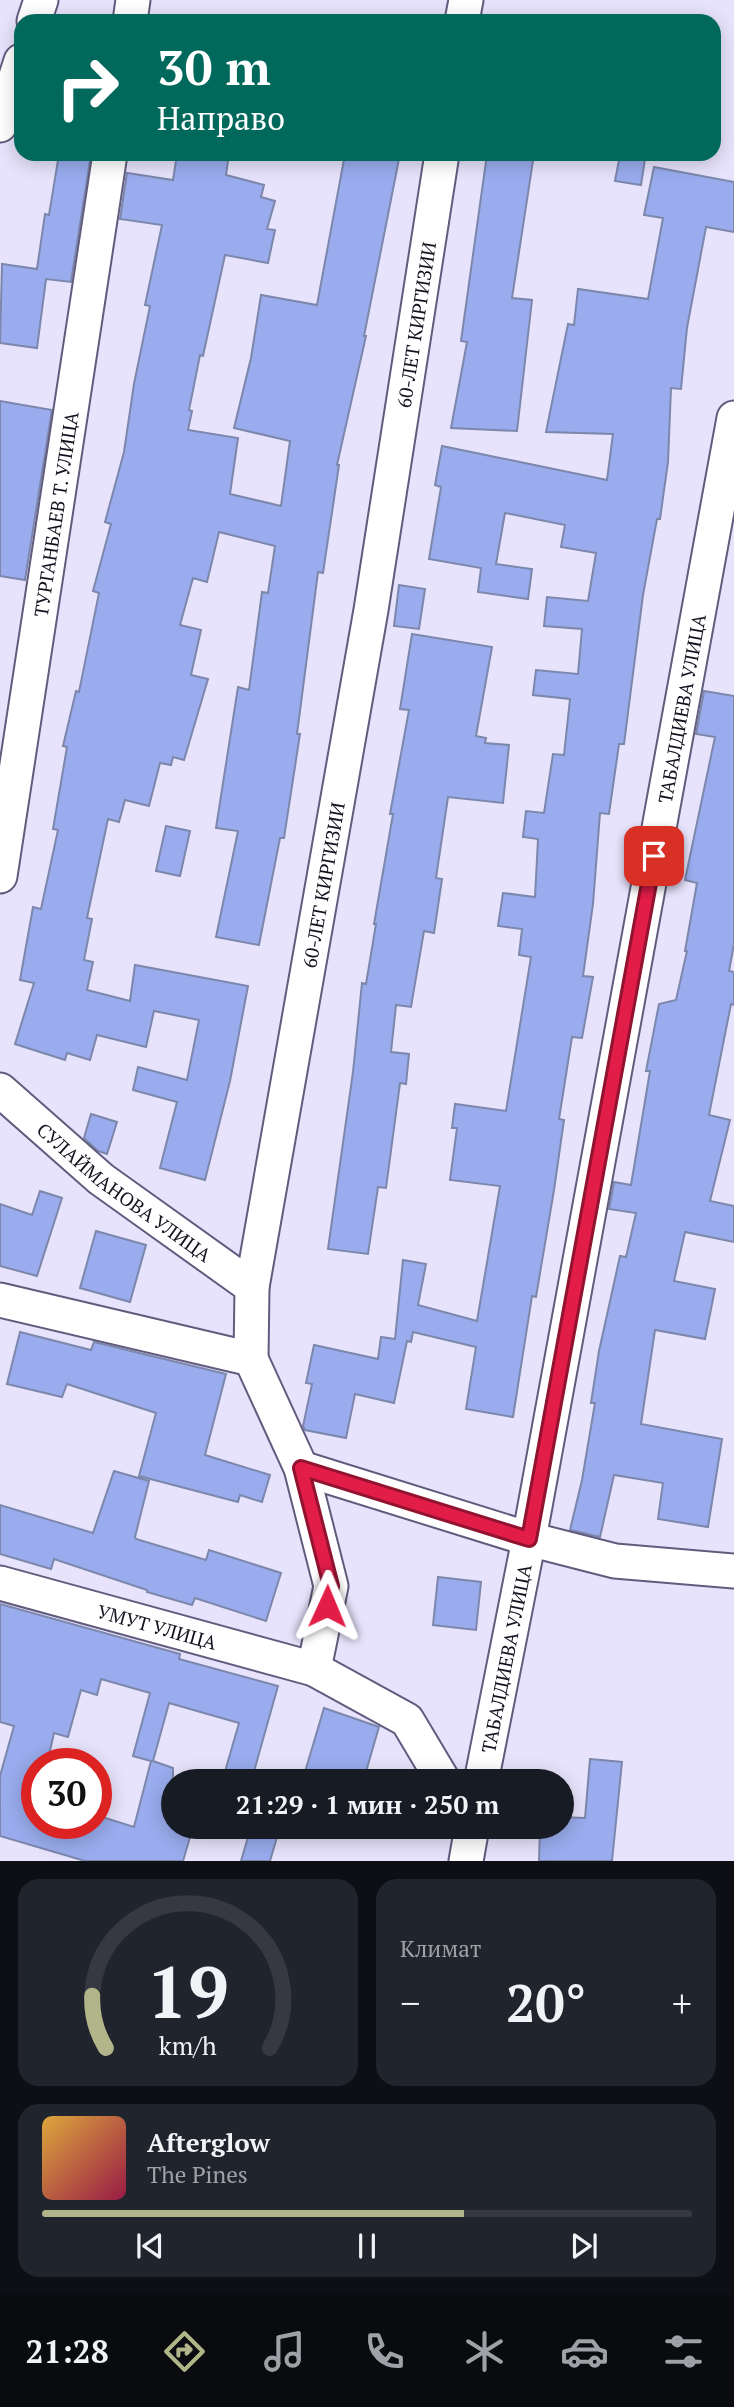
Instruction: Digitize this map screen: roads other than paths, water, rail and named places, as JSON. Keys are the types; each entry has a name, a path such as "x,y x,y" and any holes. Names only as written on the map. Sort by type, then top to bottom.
{"street":[{"path":"0,125 14,82"},
{"name":"ТУРГАНБАЕВ Т. УЛИЦА","path":"0,876 109,161"},
{"name":"60-ЛЕТ КИРГИЗИИ","path":"251,1359 252,1287 371,610 441,161"},
{"name":"ТАБАЛДИЕВА УЛИЦА","path":"484,1769 529,1539 734,418"},
{"name":"СУЛАЙМАНОВА УЛИЦА","path":"0,1090 102,1180 252,1287"},
{"path":"0,1300 251,1359 301,1468 331,1586 314,1669"},
{"path":"301,1468 529,1539 615,1561 734,1571"},
{"name":"УМУТ УЛИЦА","path":"0,1583 314,1669 407,1720 436,1769"},
{"path":"466,1861 470,1839"}]}
